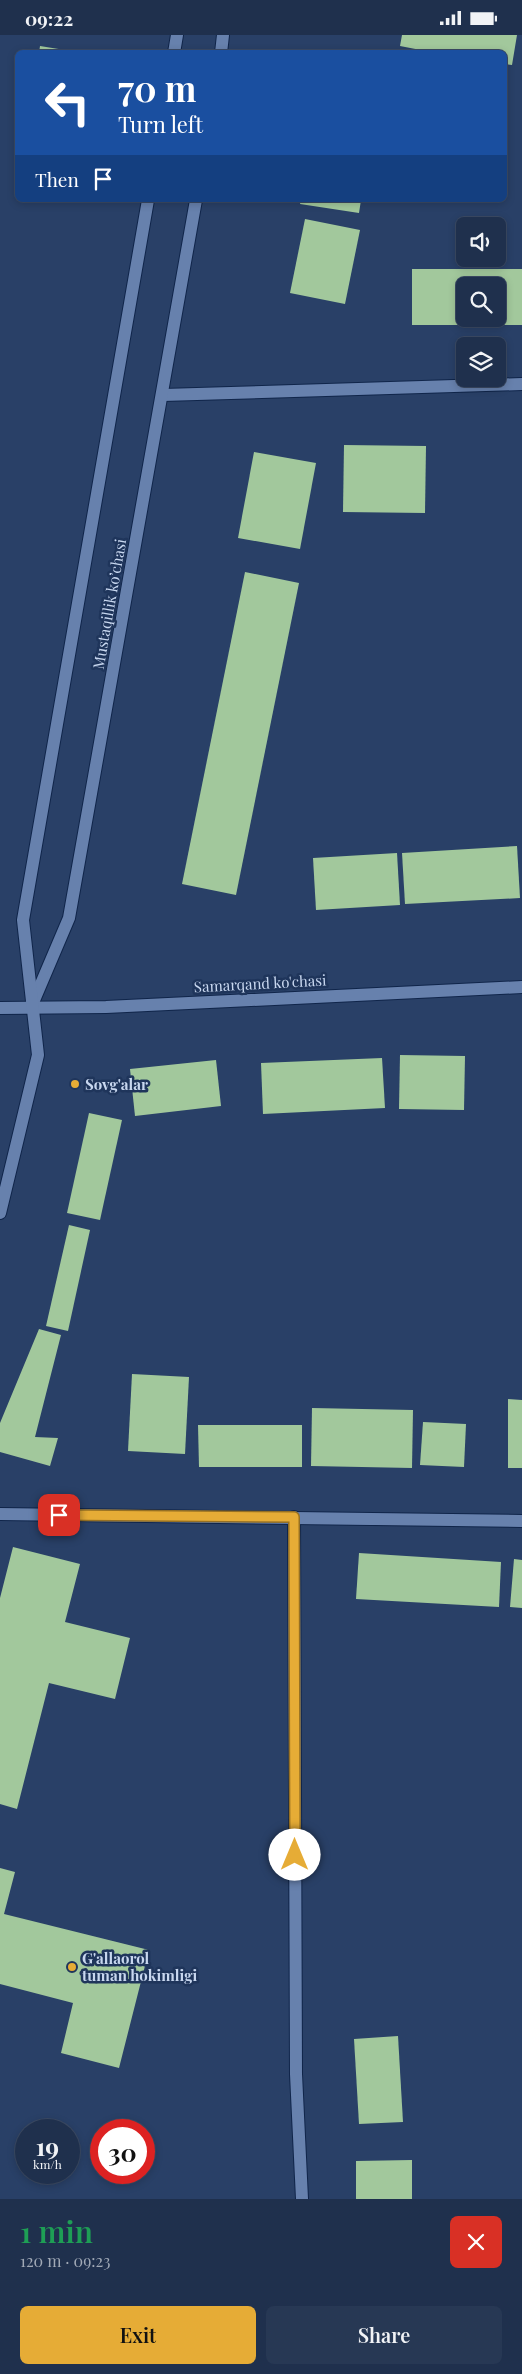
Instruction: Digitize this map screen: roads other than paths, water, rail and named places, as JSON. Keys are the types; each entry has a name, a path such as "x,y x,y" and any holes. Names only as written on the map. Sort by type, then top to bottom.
{"street":[{"path":"174,50 177,35"},
{"path":"221,50 224,35"},
{"name":"Mustaqillik ko’chasi","path":"0,1213 38,1055 31,1007 23,920 148,202"},
{"name":"Mustaqillik ko’chasi","path":"31,1007 69,918 196,202"},
{"path":"163,395 522,384"},
{"name":"Samarqand ko'chasi","path":"0,1008 106,1007 522,987"},
{"path":"0,1515 522,1521"},
{"path":"294,1517 296,2074 302,2199"}],"place":[{"name":"Sovg'alar","path":"75,1084"},
{"name":"G'allaorol tuman hokimligi","path":"72,1967"}]}
